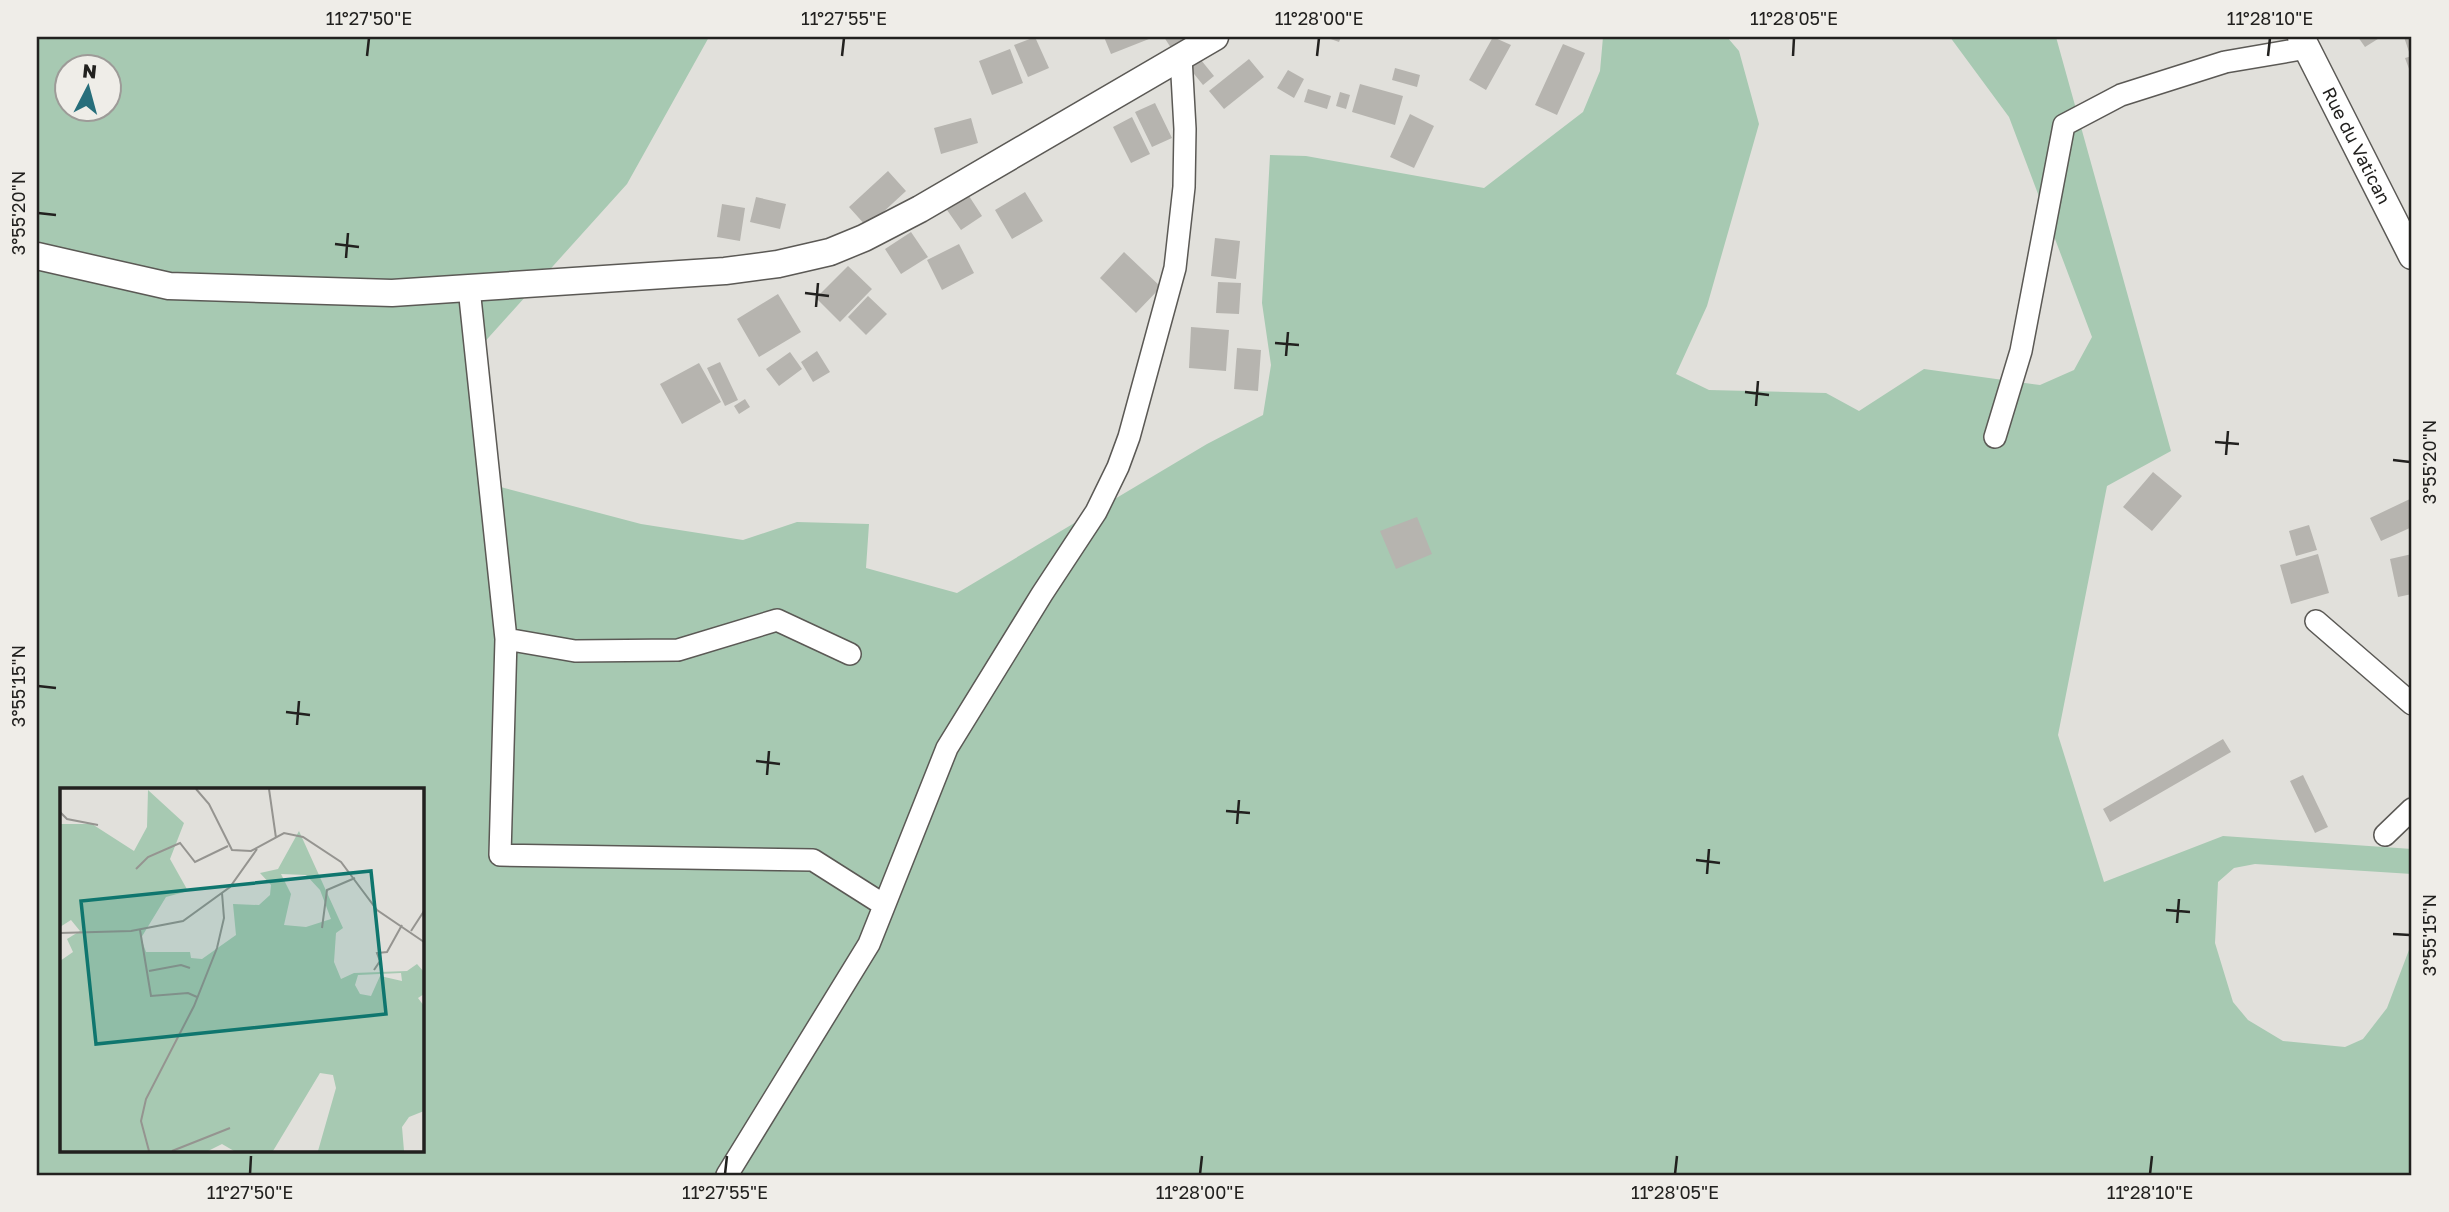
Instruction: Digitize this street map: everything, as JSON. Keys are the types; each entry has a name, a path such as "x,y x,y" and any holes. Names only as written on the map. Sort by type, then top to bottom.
{"street":[{"path":"37,256 169,286 393,293 724,271 778,264 830,252 864,239 1215,37"},
{"path":"1995,437 2021,351 2064,125 2121,95 2225,62 2304,42"},
{"name":"Rue du Vatican","path":"2304,42 2412,256"},
{"path":"727,1175 854,972 869,944 947,748 1096,512 1129,437 1175,268 1184,187 1185,130 1181,57"},
{"path":"469,288 506,639 500,855 813,860 884,905"},
{"path":"506,639 575,651 678,650 777,620 850,654"},
{"path":"2316,621 2412,704"},
{"path":"2385,835 2412,809"}],"green space":[{"path":"37,37 709,37 627,184 471,357 493,485 641,524 743,540 797,522 869,524 866,568 957,593 1207,444 1263,415 1271,365 1262,303 1270,155 1306,156 1484,188 1583,112 1600,71 1603,37 1727,37 1739,51 1759,124 1707,306 1676,374 1709,390 1826,393 1859,411 1924,369 2040,385 2074,370 2092,337 2009,117 1950,37 2056,37 2171,451 2107,486 2058,735 2104,882 2223,836 2412,849 2412,874 2255,864 2234,868 2218,882 2215,943 2233,1002 2248,1020 2283,1041 2345,1047 2363,1039 2387,1008 2412,942 2412,1175 37,1175"}],"building":[{"path":"1035,37 1049,68 1028,77 1014,45"},
{"path":"1104,37 1154,37 1111,54"},
{"path":"1164,37 1182,37 1184,41 1171,48"},
{"path":"1325,37 1341,37 1339,42"},
{"path":"1493,37 1511,45 1486,90 1469,80"},
{"path":"2358,37 2381,37 2365,47"},
{"path":"2404,37 2412,37 2412,51 2409,52"},
{"path":"1563,44 1585,53 1557,115 1535,105"},
{"path":"1010,49 1023,83 992,95 979,61"},
{"path":"2412,56 2412,77 2405,58"},
{"path":"1249,59 1264,77 1224,109 1209,91"},
{"path":"1201,60 1214,76 1203,85 1190,69"},
{"path":"1395,68 1420,75 1417,87 1392,80"},
{"path":"1288,70 1304,79 1294,98 1277,88"},
{"path":"1360,84 1403,96 1395,125 1352,112"},
{"path":"1308,89 1331,96 1327,109 1304,102"},
{"path":"1340,92 1350,95 1346,109 1336,106"},
{"path":"1155,103 1172,138 1152,147 1135,112"},
{"path":"1410,114 1434,126 1414,168 1390,157"},
{"path":"1132,117 1150,154 1131,163 1113,127"},
{"path":"971,118 978,143 941,154 934,128"},
{"path":"888,171 906,191 867,227 849,207"},
{"path":"1025,192 1043,221 1012,239 995,210"},
{"path":"969,196 982,216 961,230 947,210"},
{"path":"756,197 786,204 780,229 750,222"},
{"path":"722,204 745,208 740,241 717,237"},
{"path":"911,232 928,257 901,274 885,249"},
{"path":"1215,238 1240,241 1236,279 1211,276"},
{"path":"959,244 974,273 942,290 927,260"},
{"path":"1124,252 1161,287 1136,313 1100,278"},
{"path":"848,266 872,289 840,322 816,298"},
{"path":"1218,282 1241,283 1239,314 1216,313"},
{"path":"778,294 801,332 759,357 737,319"},
{"path":"868,296 887,314 866,335 848,317"},
{"path":"1191,327 1229,330 1226,371 1189,368"},
{"path":"1237,348 1261,350 1258,391 1234,389"},
{"path":"817,351 830,372 813,382 801,362"},
{"path":"790,352 802,369 779,386 766,369"},
{"path":"720,362 738,400 725,406 707,368"},
{"path":"699,363 721,402 682,424 660,384"},
{"path":"745,399 750,407 739,414 734,406"},
{"path":"2153,472 2182,496 2152,531 2123,507"},
{"path":"2412,498 2412,527 2381,541 2370,518"},
{"path":"1417,517 1432,554 1396,569 1380,531"},
{"path":"2309,525 2317,550 2296,556 2289,531"},
{"path":"2318,554 2329,593 2291,604 2280,565"},
{"path":"2412,554 2412,594 2398,597 2390,559"},
{"path":"2223,739 2231,752 2110,822 2103,809"},
{"path":"2303,775 2328,827 2315,833 2290,781"}]}
